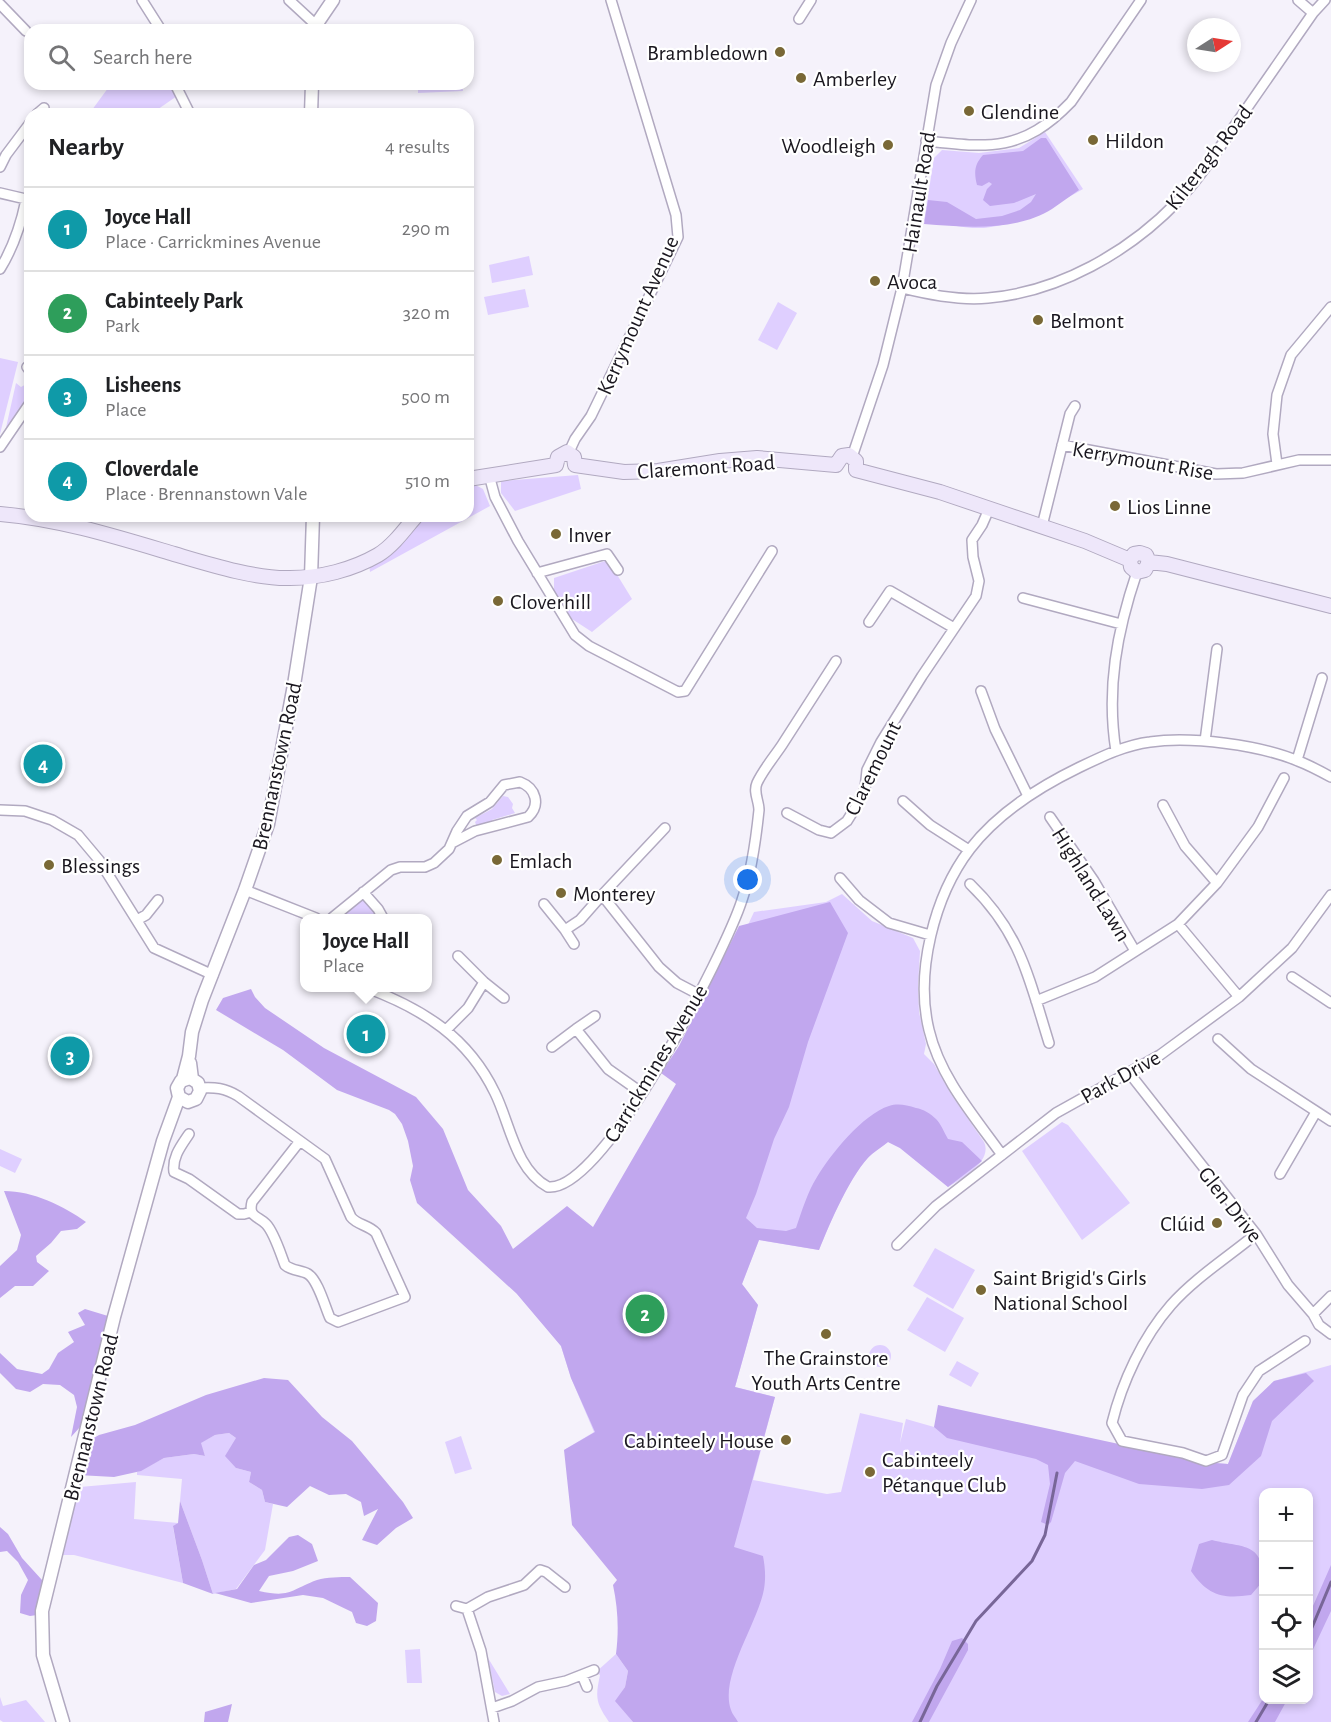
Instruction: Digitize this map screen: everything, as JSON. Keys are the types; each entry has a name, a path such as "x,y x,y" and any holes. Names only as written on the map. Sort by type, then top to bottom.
{"main road":[{"name":"Claremont Road","path":"489,475 556,465 561,471 568,472 572,459 624,472 658,471 720,461 757,458 836,465 842,456 854,463"},
{"path":"854,463 1042,526 1145,570 1149,562 1167,564 1331,606"},
{"path":"474,478 489,475"},
{"path":"0,514 24,517"},
{"path":"56,522 241,571 289,579 332,574 379,555 411,522"}],"street":[{"path":"142,0 157,24"},
{"path":"289,0 313,24"},
{"path":"318,24 333,0"},
{"name":"Kerrymount Avenue","path":"572,459 575,439 591,416 678,237 676,215 611,0"},
{"path":"799,19 811,0"},
{"name":"Hainault Road","path":"854,463 884,365 902,288 933,101 944,61 971,0"},
{"path":"926,141 982,147 997,146 1024,138 1041,128 1057,117 1071,102 1141,0"},
{"path":"1298,0 1313,13"},
{"name":"Kilteragh Road","path":"902,288 964,298 1005,296 1035,289 1062,279 1130,244 1176,203 1194,182 1313,13 1325,0"},
{"path":"0,4 24,29"},
{"path":"178,90 186,108"},
{"path":"311,108 312,90"},
{"path":"0,167 24,131"},
{"path":"0,193 24,199"},
{"path":"0,269 13,243 24,211"},
{"path":"1277,464 1273,448 1273,419 1277,395 1291,355 1331,307"},
{"name":"Kerrymount Rise","path":"1042,526 1070,414 1075,406"},
{"path":"0,447 24,412"},
{"name":"Kerrymount Rise","path":"1062,445 1216,474 1243,473 1277,464 1311,459 1331,460"},
{"path":"489,475 495,497 575,635 589,646 678,692 685,691 772,551"},
{"name":"Claremount","path":"787,813 819,831 831,833 847,821 865,789 867,770 880,742 976,596 979,581 972,540 982,525 988,509"},
{"name":"Brennanstown Road","path":"183,1099 196,1099 189,1052 194,1023 246,890 268,824 311,577 313,522"},
{"path":"537,573 603,554 607,554 618,570"},
{"path":"1116,751 1112,681 1121,624 1134,566"},
{"path":"869,622 890,591 954,628"},
{"path":"1023,598 1121,624"},
{"path":"1205,741 1217,649"},
{"name":"Carrickmines Avenue","path":"379,992 412,1006 446,1030 464,1048 482,1070 502,1109 518,1151 535,1176 548,1187 561,1185 597,1156 614,1135 672,1043 698,994 735,921 743,899 758,813 756,785 836,661"},
{"path":"1297,760 1322,678"},
{"path":"981,691 995,729 1028,796"},
{"path":"1002,1155 940,1064 934,1049 924,999 925,966 930,935 943,898 969,850 1028,796 1062,776 1116,751 1151,742 1205,741 1258,750 1297,760 1331,777"},
{"path":"1036,1002 1095,977 1178,924 1216,883 1258,827 1284,778"},
{"path":"337,914 391,870 400,867 425,867 434,863 452,843 467,816 490,802 504,785 520,782 532,789 536,802 528,817 475,831 452,843"},
{"path":"903,801 930,825 969,850"},
{"path":"1163,805 1185,846 1216,883"},
{"path":"0,810 25,811 52,820 78,835 99,860 154,948 213,975"},
{"name":"Highland Lawn","path":"1050,817 1094,881 1135,951"},
{"path":"565,930 580,920 665,828"},
{"path":"840,878 859,900 889,923 930,935"},
{"path":"970,884 1009,930 1021,956 1049,1043"},
{"path":"246,890 306,914"},
{"path":"363,892 380,914"},
{"path":"602,895 659,967 676,983 698,994"},
{"name":"Park Drive","path":"897,1245 936,1206 1064,1108 1130,1074 1160,1055 1239,997 1292,948 1331,895"},
{"path":"137,921 146,915 158,900"},
{"path":"544,904 574,944"},
{"path":"1178,924 1239,997"},
{"path":"458,956 504,998"},
{"path":"1292,977 1331,1003"},
{"path":"446,1030 468,1008 484,982"},
{"path":"552,1047 595,1016"},
{"path":"576,1029 608,1069 642,1093"},
{"path":"1218,1039 1251,1069 1331,1121"},
{"name":"Glen Drive","path":"1130,1074 1256,1234 1288,1285 1313,1314 1319,1325 1331,1334"},
{"path":"192,1082 224,1088 232,1092 327,1161 353,1220 376,1233 405,1297 338,1322 333,1320 330,1318 313,1278 306,1272 288,1268 268,1225 251,1212"},
{"name":"Brennanstown Road","path":"183,1099 177,1088 192,1082"},
{"name":"Brennanstown Road","path":"63,1722 43,1655 42,1611 114,1317 168,1126 183,1099"},
{"path":"1280,1174 1316,1113"},
{"path":"189,1134 177,1151 174,1172 189,1179 238,1214 244,1215 251,1212"},
{"path":"251,1212 252,1202 300,1141"},
{"path":"1256,1234 1171,1305 1132,1365 1119,1397 1112,1423 1122,1441 1183,1453 1206,1461 1222,1455 1243,1395 1259,1371 1305,1341"},
{"path":"1313,1314 1331,1296"},
{"path":"456,1606 467,1609 488,1596 524,1585 538,1570 546,1572 565,1587"},
{"path":"467,1609 480,1648 494,1722"},
{"path":"492,1708 513,1701 538,1687 594,1670"},
{"path":"582,1675 587,1687"}],"shaded area":[{"path":"107,90 174,90 177,96 160,108 93,108"},
{"path":"418,90 463,91 418,93"},
{"path":"1045,132 1083,189 1035,214 997,226 969,228 924,221 934,158 942,150 979,153 1019,148"},
{"path":"1041,138 1046,138 1079,190 1038,216 1006,225 924,224 928,200 947,202 976,219 1002,216 1020,210 1031,202 1036,194 1014,203 990,206 983,200 987,189 992,184 989,182 982,186 977,185 976,169 983,155 1023,151"},
{"path":"529,256 533,275 492,283 489,265"},
{"path":"525,289 529,307 488,315 484,297"},
{"path":"778,302 797,313 777,350 758,340"},
{"path":"0,358 18,362 0,434"},
{"path":"16,383 21,387 24,385 24,405 5,432"},
{"path":"578,475 581,489 515,511 501,493 501,481"},
{"path":"474,484 483,489 490,506 474,515"},
{"path":"420,522 461,522 370,572 369,563 404,538"},
{"path":"608,560 632,599 592,632 572,619 554,592 554,578"},
{"path":"503,796 508,797 513,804 512,808 515,813 477,827 475,818 492,809"},
{"path":"842,894 872,921 913,938 920,951 919,1012 926,1044 924,1054 934,1064 951,1094 984,1142 986,1149 975,1169 948,1187 900,1148 888,1142 864,1162 842,1199 819,1250 759,1240 742,1284 758,1305 735,1387 775,1397 753,1480 827,1494 841,1492 860,1413 903,1423 900,1443 906,1419 934,1427 1119,1445 1202,1462 1228,1464 1253,1401 1274,1381 1331,1365 1331,1722 651,1722 625,1581 564,1450 594,1432 571,1378 561,1346 517,1294 630,1275 688,1054 754,912 826,902"},
{"path":"363,899 377,914 344,914 358,900"},
{"path":"830,902 848,933 808,1042 789,1107 774,1139 746,1218 757,1228 786,1231 796,1228 810,1189 830,1158 858,1126 879,1110 892,1105 921,1109 938,1121 948,1139 962,1142 982,1161 948,1187 900,1148 888,1142 864,1162 842,1199 819,1250 759,1240 742,1284 758,1305 735,1387 775,1397 734,1547 763,1556 765,1572 760,1603 730,1682 731,1710 738,1722 633,1722 615,1701 625,1687 628,1671 616,1654 618,1620 613,1585 617,1580 572,1525 564,1450 595,1432 571,1378 561,1346 517,1294 417,1203 410,1180 413,1166 408,1141 402,1124 395,1114 337,1090 283,1050 216,1010 223,998 251,989 265,1008 324,1048 416,1097 443,1129 468,1190 501,1226 513,1249 567,1206 593,1227 676,1084 661,1073 679,1046 739,926"},
{"path":"1062,1122 1068,1125 1130,1203 1082,1240 1022,1151"},
{"path":"0,1149 22,1159 15,1173 0,1166"},
{"path":"4,1191 48,1200 86,1222 77,1229 61,1231 36,1256 37,1262 49,1271 33,1286 15,1286 0,1298 0,1266 17,1250 21,1235"},
{"path":"935,1248 975,1270 953,1309 913,1286"},
{"path":"927,1297 964,1318 945,1352 907,1330"},
{"path":"85,1309 108,1316 98,1365 81,1426 71,1437 77,1407 74,1395 60,1385 43,1384 30,1392 16,1389 0,1373 0,1353 17,1369 42,1374 49,1369 58,1353 74,1342 68,1332 85,1325 78,1313"},
{"path":"880,1345 888,1348 891,1356 888,1364 880,1367 872,1364 869,1356 872,1348"},
{"path":"957,1361 979,1373 971,1387 949,1375"},
{"path":"1306,1373 1314,1381 1272,1421 1261,1456 1229,1485 1202,1489 1139,1484 1075,1461 1065,1473 1051,1522 1048,1525 1041,1522 1050,1484 1048,1465 1036,1459 947,1438 934,1427 938,1405 1202,1462 1228,1464 1253,1401 1274,1381"},
{"path":"264,1378 288,1380 322,1417 352,1441 403,1502 413,1518 396,1528 377,1545 362,1540 378,1509 364,1516 361,1502 346,1494 329,1495 310,1486 287,1507 265,1502 262,1490 249,1482 251,1472 236,1468 225,1456 236,1438 229,1433 215,1435 201,1443 205,1456 194,1454 164,1458 141,1471 114,1477 78,1475 85,1443 99,1435 135,1425 206,1395"},
{"path":"229,1433 236,1438 236,1468 251,1472 249,1482 262,1490 265,1502 273,1504 265,1550 236,1589 213,1594 180,1501 182,1479 137,1475 137,1472 164,1458 194,1454 205,1456 200,1443 215,1435"},
{"path":"461,1436 472,1469 455,1474 445,1442"},
{"path":"136,1482 134,1519 178,1523 173,1527 183,1583 74,1555 62,1555 70,1513 80,1487"},
{"path":"180,1501 213,1594 183,1583 173,1526 178,1523"},
{"path":"0,1527 8,1534 22,1558 42,1580 43,1588 37,1615 30,1616 20,1613 21,1595 28,1580 18,1562 7,1551 0,1552"},
{"path":"298,1535 312,1544 318,1561 293,1571 269,1576 259,1591 278,1594 290,1592 321,1579 350,1577 378,1603 376,1621 367,1626 356,1623 352,1612 323,1598 303,1595 251,1603 215,1593 237,1589 254,1565 266,1560 289,1537"},
{"path":"1212,1540 1241,1546 1255,1553 1259,1558 1259,1586 1251,1595 1224,1596 1210,1591 1191,1571 1199,1544"},
{"path":"1331,1565 1331,1611 1313,1649 1313,1606"},
{"path":"962,1638 968,1644 968,1650 929,1722 912,1722 952,1641"},
{"path":"420,1649 422,1683 407,1683 405,1650"},
{"path":"616,1654 628,1671 625,1687 616,1701 633,1722 609,1722 598,1700 597,1689 600,1675 596,1672"},
{"path":"488,1658 510,1694 502,1696 495,1692"},
{"path":"0,1697 3,1706 26,1700 45,1722 3,1722 0,1720"},
{"path":"232,1704 228,1722 204,1722 205,1712"},
{"path":"1260,1704 1285,1704 1275,1722 1248,1722"}],"waterway":[{"path":"920,1722 937,1686 976,1621 1032,1561 1045,1535 1057,1473"},
{"path":"1313,1625 1331,1582"},
{"path":"1256,1722 1267,1704"}],"place":[{"name":"Brambledown","path":"780,52"},
{"name":"Amberley","path":"801,78"},
{"name":"Glendine","path":"969,111"},
{"name":"Hildon","path":"1093,140"},
{"name":"Woodleigh","path":"888,145"},
{"name":"Avoca","path":"875,281"},
{"name":"Belmont","path":"1038,320"},
{"name":"Lios Linne","path":"1115,506"},
{"name":"Inver","path":"556,534"},
{"name":"Cloverhill","path":"498,601"},
{"name":"Cloverdale","path":"43,764"},
{"name":"Emlach","path":"497,860"},
{"name":"Blessings","path":"49,865"},
{"name":"Monterey","path":"561,893"},
{"name":"Joyce Hall","path":"366,1034"},
{"name":"Lisheens","path":"70,1056"},
{"name":"Clúid","path":"1217,1223"},
{"name":"Saint Brigid's Girls National School","path":"981,1290"},
{"name":"Cabinteely Park","path":"645,1314"},
{"name":"The Grainstore Youth Arts Centre","path":"826,1334"},
{"name":"Cabinteely House","path":"786,1440"},
{"name":"Cabinteely Pétanque Club","path":"870,1472"}]}
